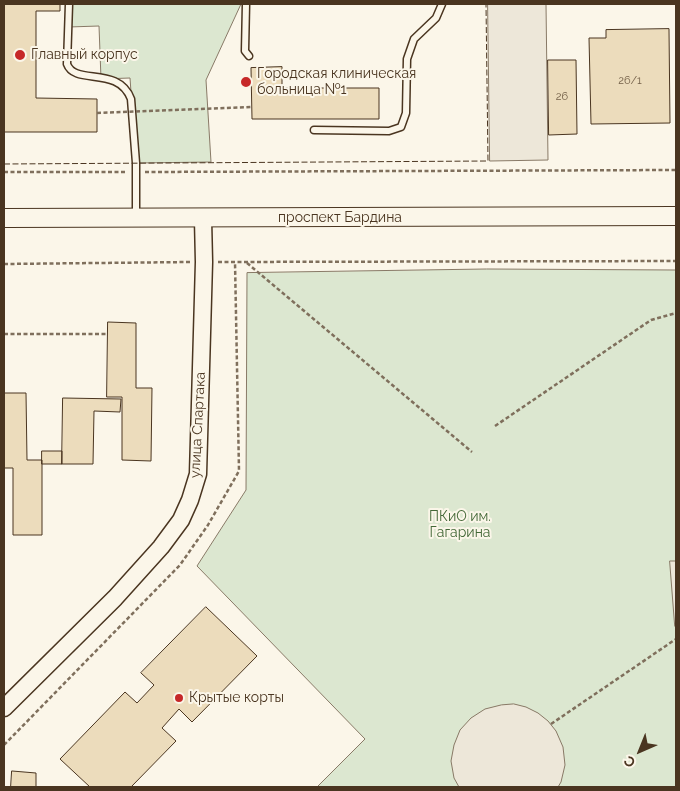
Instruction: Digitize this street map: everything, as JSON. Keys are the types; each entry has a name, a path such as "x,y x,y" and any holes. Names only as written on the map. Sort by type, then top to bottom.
{"main road":[{"name":"проспект Бардина","path":"4,218 203,219 676,216"}],"street":[{"name":"улица Спартака","path":"4,708 115,598 161,547 181,520 190,500 198,474 204,262 203,219"}],"lane":[{"path":"69,4 67,64 69,70 74,74 108,78 119,83 128,90 131,99 136,172 136,219"},
{"path":"246,4 245,51 249,56"},
{"path":"314,130 389,131 401,127 406,113 407,59 414,39 436,18 442,4"}],"path":[{"path":"98,113 251,107"},
{"path":"4,172 676,170"},
{"path":"4,264 676,261"},
{"path":"246,262 472,452"},
{"path":"495,426 651,320 676,313"},
{"path":"4,334 106,334"},
{"path":"551,724 676,640"}],"green space":[{"path":"69,4 241,4 206,80 211,162 136,163 130,78 101,79 99,26 69,27"},
{"name":"ПКиО им. Гагарина","path":"487,269 676,270 676,787 317,787 365,739 197,566 246,490 247,273"}],"shaded area":[{"path":"488,4 546,4 548,160 490,161"},
{"path":"670,561 676,561 675,626"},
{"path":"514,704 538,713 556,731 563,747 565,765 558,787 459,787 454,778 451,761 454,745 460,730 471,718 485,709"}],"building":[{"name":"Главный корпус","path":"4,4 60,4 60,11 36,11 36,98 97,99 97,132 4,132"},
{"path":"669,29 670,123 591,124 589,38 606,38 606,30"},
{"path":"548,60 576,60 577,134 549,135"},
{"path":"282,67 282,88 379,88 379,119 252,119 251,68"},
{"path":"108,322 136,323 136,388 152,388 151,461 122,460 122,397 107,397"},
{"path":"4,393 26,393 27,460 42,460 42,535 13,535 13,468 4,468"},
{"path":"63,398 121,399 120,412 94,411 93,464 62,464"},
{"path":"42,451 62,451 62,464 42,464"},
{"name":"Крытые корты","path":"206,607 257,656 192,722 179,709 162,728 176,741 131,787 90,787 60,759 125,692 137,703 154,685 141,673"},
{"path":"12,771 36,773 36,787 11,787"}],"fence":[{"path":"4,164 488,161 486,4"}],"place":[{"name":"Главный корпус","path":"20,55"},
{"name":"Городская клиническая больница №1","path":"246,82"},
{"name":"Крытые корты","path":"179,698"}]}
